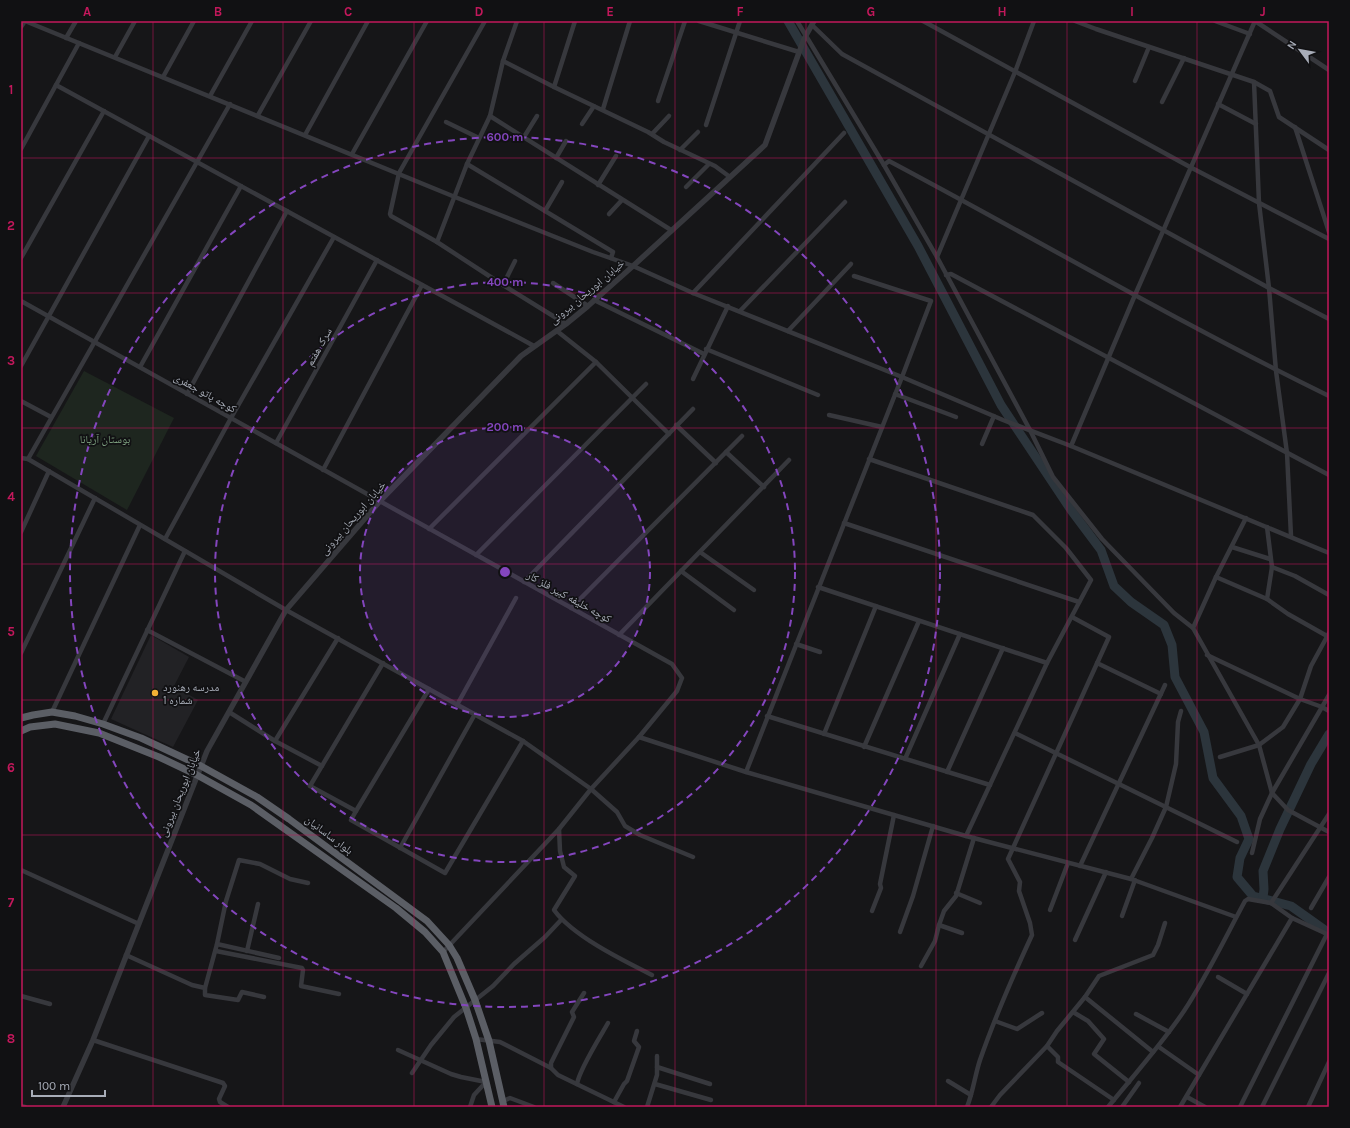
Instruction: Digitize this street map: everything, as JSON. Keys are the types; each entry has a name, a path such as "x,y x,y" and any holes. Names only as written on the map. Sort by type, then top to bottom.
{"highway":[{"name":"بلوار ساسانیان","path":"21,718 52,712 103,724 142,738 201,766 257,797 290,819 427,921 449,945 457,958 475,1000 489,1041 504,1104"},
{"name":"بلوار ساسانیان","path":"21,731 30,727 55,724 99,733 159,757 197,775 251,805 396,908 425,932 443,952 466,1008 476,1039 492,1107"}],"street":[{"path":"21,27 25,21 115,57 454,197 593,252 633,266 692,293 902,376 1003,420 1071,446 1329,553"},
{"path":"66,38 76,21"},
{"path":"115,57 135,21"},
{"path":"163,77 194,21"},
{"path":"210,96 252,21"},
{"path":"258,115 311,21"},
{"path":"305,135 368,21"},
{"path":"352,154 427,21"},
{"path":"485,21 399,174 390,215 420,234 437,242 566,324"},
{"path":"437,242 467,164 490,116 503,61 517,21"},
{"path":"554,87 575,21"},
{"path":"603,109 630,21"},
{"path":"658,101 685,21"},
{"path":"699,21 736,33 800,49"},
{"path":"706,125 740,21"},
{"path":"797,21 804,37 884,165 937,257 1054,477 1102,539 1174,613 1192,628 1259,745 1272,793 1288,810 1329,832"},
{"path":"923,21 1190,167 1329,239"},
{"path":"937,257 1015,72 1034,21"},
{"path":"1075,21 1096,30 1254,82 1270,91 1279,117 1329,150"},
{"path":"1215,21 1250,34"},
{"path":"1071,446 1190,167 1255,21 1329,70"},
{"path":"813,23 842,54 1163,231 1329,319"},
{"name":"خیابان ابوریحان بیرونی","path":"63,1107 94,1040 207,751 286,610 380,501 520,356 557,331 588,306 730,178 764,145 804,37 813,23"},
{"path":"21,149 79,43"},
{"path":"1135,81 1149,47"},
{"path":"1162,102 1184,58"},
{"path":"503,61 652,134 664,142 709,164 730,178"},
{"path":"1254,82 1259,203 1269,288 1276,371 1287,453 1291,536"},
{"path":"56,85 534,346"},
{"path":"28,459 230,104"},
{"path":"1218,104 1256,124"},
{"path":"582,124 594,106"},
{"path":"21,258 104,111"},
{"path":"490,116 671,230"},
{"path":"524,137 537,116"},
{"path":"652,134 669,116"},
{"path":"446,122 479,138"},
{"path":"1295,127 1329,232"},
{"path":"680,150 698,132"},
{"path":"692,293 844,132"},
{"path":"21,366 149,136"},
{"path":"556,158 566,141"},
{"path":"598,185 616,156"},
{"path":"884,165 889,161 1276,371 1329,396"},
{"path":"467,164 613,252 611,258"},
{"path":"686,187 709,164"},
{"path":"544,210 562,182"},
{"path":"140,367 241,186"},
{"path":"609,214 622,200"},
{"path":"740,311 845,202"},
{"path":"187,394 287,211"},
{"path":"165,539 231,418 334,237"},
{"name":"سرک هفتم","path":"276,443 377,260"},
{"path":"503,285 515,261"},
{"path":"788,331 851,264"},
{"path":"946,275 951,274 1329,475"},
{"path":"746,772 931,301 854,276"},
{"path":"553,283 588,306"},
{"path":"323,470 422,285"},
{"path":"594,300 705,351 818,394"},
{"name":"کوچه پاتو جعفری","path":"21,301 380,501"},
{"path":"693,379 705,351 728,306"},
{"path":"557,331 596,362 669,434"},
{"path":"429,529 596,362"},
{"path":"476,556 646,384"},
{"path":"895,394 956,417"},
{"path":"21,401 50,418"},
{"path":"524,582 693,409"},
{"path":"829,415 882,427"},
{"path":"982,444 994,416"},
{"path":"676,426 716,463"},
{"path":"571,608 742,436"},
{"path":"726,452 764,487"},
{"path":"21,458 28,459 286,610 523,741 591,789 617,812 624,826 640,835 693,857"},
{"path":"869,459 1033,515 1066,548 1091,580 1048,663 966,836"},
{"path":"618,635 789,460"},
{"path":"21,532 49,471"},
{"path":"21,653 95,498"},
{"name":"کوچه خلیفه کبیر فلز کار","path":"380,501 476,556 672,664 682,678 677,692 639,737"},
{"path":"1192,628 1246,518"},
{"path":"844,523 1079,602"},
{"path":"52,712 140,525"},
{"path":"1267,527 1272,567 1267,599"},
{"path":"1232,547 1270,559"},
{"path":"103,724 185,551"},
{"path":"700,552 754,590"},
{"path":"1272,567 1295,576 1329,595"},
{"path":"681,571 734,610"},
{"path":"1216,577 1267,599 1288,614 1328,635 1311,666 1300,699 1283,727 1259,745 1220,757"},
{"path":"818,587 1048,663"},
{"path":"457,705 516,598"},
{"path":"824,734 876,606"},
{"path":"967,1107 979,1062 994,1021 1032,935 1019,891 1020,882 1008,859 1109,637 1072,617"},
{"path":"864,747 919,620"},
{"path":"147,630 246,682"},
{"path":"905,759 960,634"},
{"path":"275,741 338,638"},
{"path":"796,644 820,652"},
{"path":"947,772 1003,648"},
{"path":"1207,655 1329,711"},
{"path":"1097,663 1161,694"},
{"path":"356,811 310,786 383,664"},
{"path":"1080,866 1165,686"},
{"path":"429,689 351,820 445,873 523,741"},
{"path":"1252,853 1260,819 1272,793 1329,695"},
{"path":"1122,916 1133,880 1166,807 1176,764 1178,722 1181,711"},
{"path":"229,712 275,741 322,766"},
{"path":"400,848 475,714"},
{"path":"767,716 990,786"},
{"path":"1015,732 1237,842"},
{"path":"443,952 559,829 591,789 639,737 746,772 966,836 1133,880 1236,917"},
{"path":"1271,903 1329,814"},
{"path":"872,911 881,888 880,884 894,815"},
{"path":"900,932 913,896 933,826"},
{"path":"559,829 560,851 564,867 575,876 554,910 561,920 586,938 622,960 652,974"},
{"path":"921,966 935,941 944,911 953,901 974,838"},
{"path":"264,997 242,992 238,1000 206,995 205,988 216,951 226,901 239,860 260,864 290,879 308,883"},
{"path":"1050,910 1068,863"},
{"path":"21,870 139,924"},
{"path":"1075,940 1106,872"},
{"path":"1311,908 1329,877"},
{"path":"956,892 980,903"},
{"path":"1108,1107 1153,1052 1159,1047 1185,1010 1211,966 1246,899 1271,903 1292,918 1327,934 1240,1107"},
{"path":"247,951 258,904"},
{"path":"1180,1107 1292,918"},
{"path":"412,1073 454,1017 493,986 561,920"},
{"path":"992,1107 1000,1095 1047,1046 1101,975 1153,955 1158,945 1164,923"},
{"path":"939,925 962,933"},
{"path":"217,944 279,958"},
{"path":"216,951 302,968 303,970 300,986 339,994"},
{"path":"126,955 192,985 205,988"},
{"path":"1262,1107 1329,973"},
{"path":"1218,977 1247,994"},
{"path":"551,1068 551,1063 574,1015 572,1012 584,993"},
{"path":"21,996 50,1004"},
{"path":"1085,996 1153,1052"},
{"path":"1073,1012 1088,1021 1104,1039 1094,1054 1129,1082"},
{"path":"994,1021 1017,1029 1021,1028 1042,1013"},
{"path":"1136,1014 1169,1032"},
{"path":"577,1084 580,1075 608,1024"},
{"path":"614,1102 627,1081 634,1064 639,1048 634,1041 637,1031"},
{"path":"476,1039 500,1042 551,1068 558,1075 624,1107"},
{"path":"94,1040 223,1083 224,1086 219,1099 220,1102 228,1107"},
{"path":"1047,1046 1058,1057 1058,1062 1114,1100"},
{"path":"1159,1047 1199,1075"},
{"path":"398,1050 461,1077 486,1082"},
{"path":"647,1107 655,1084 657,1056"},
{"path":"1308,1107 1329,1062"},
{"path":"657,1067 710,1084"},
{"path":"948,1081 971,1095"},
{"path":"470,1107 474,1095 486,1082"},
{"path":"1122,1107 1139,1083"},
{"path":"655,1084 711,1100"},
{"path":"1187,1097 1205,1107"},
{"path":"504,1104 510,1098 534,1107"},
{"path":"21,1106 25,1107"}],"shaded area":[{"name":"مدرسه رهنورد شماره 1","path":"151,635 189,657 174,686 198,700 173,747 111,719"}],"green space":[{"name":"بوستان آریانا","path":"84,371 174,418 127,510 36,456"}],"waterway":[{"path":"788,21 918,246 1001,405 1071,510 1101,550 1114,586 1131,602 1164,625 1172,645 1175,677 1204,732 1213,778 1241,816 1249,839 1240,858 1237,877 1253,896 1291,906 1329,933"},
{"path":"1263,898 1263,871 1280,829 1311,764 1329,734"}],"place":[{"name":"مدرسه رهنورد شماره 1","path":"155,693"}]}
